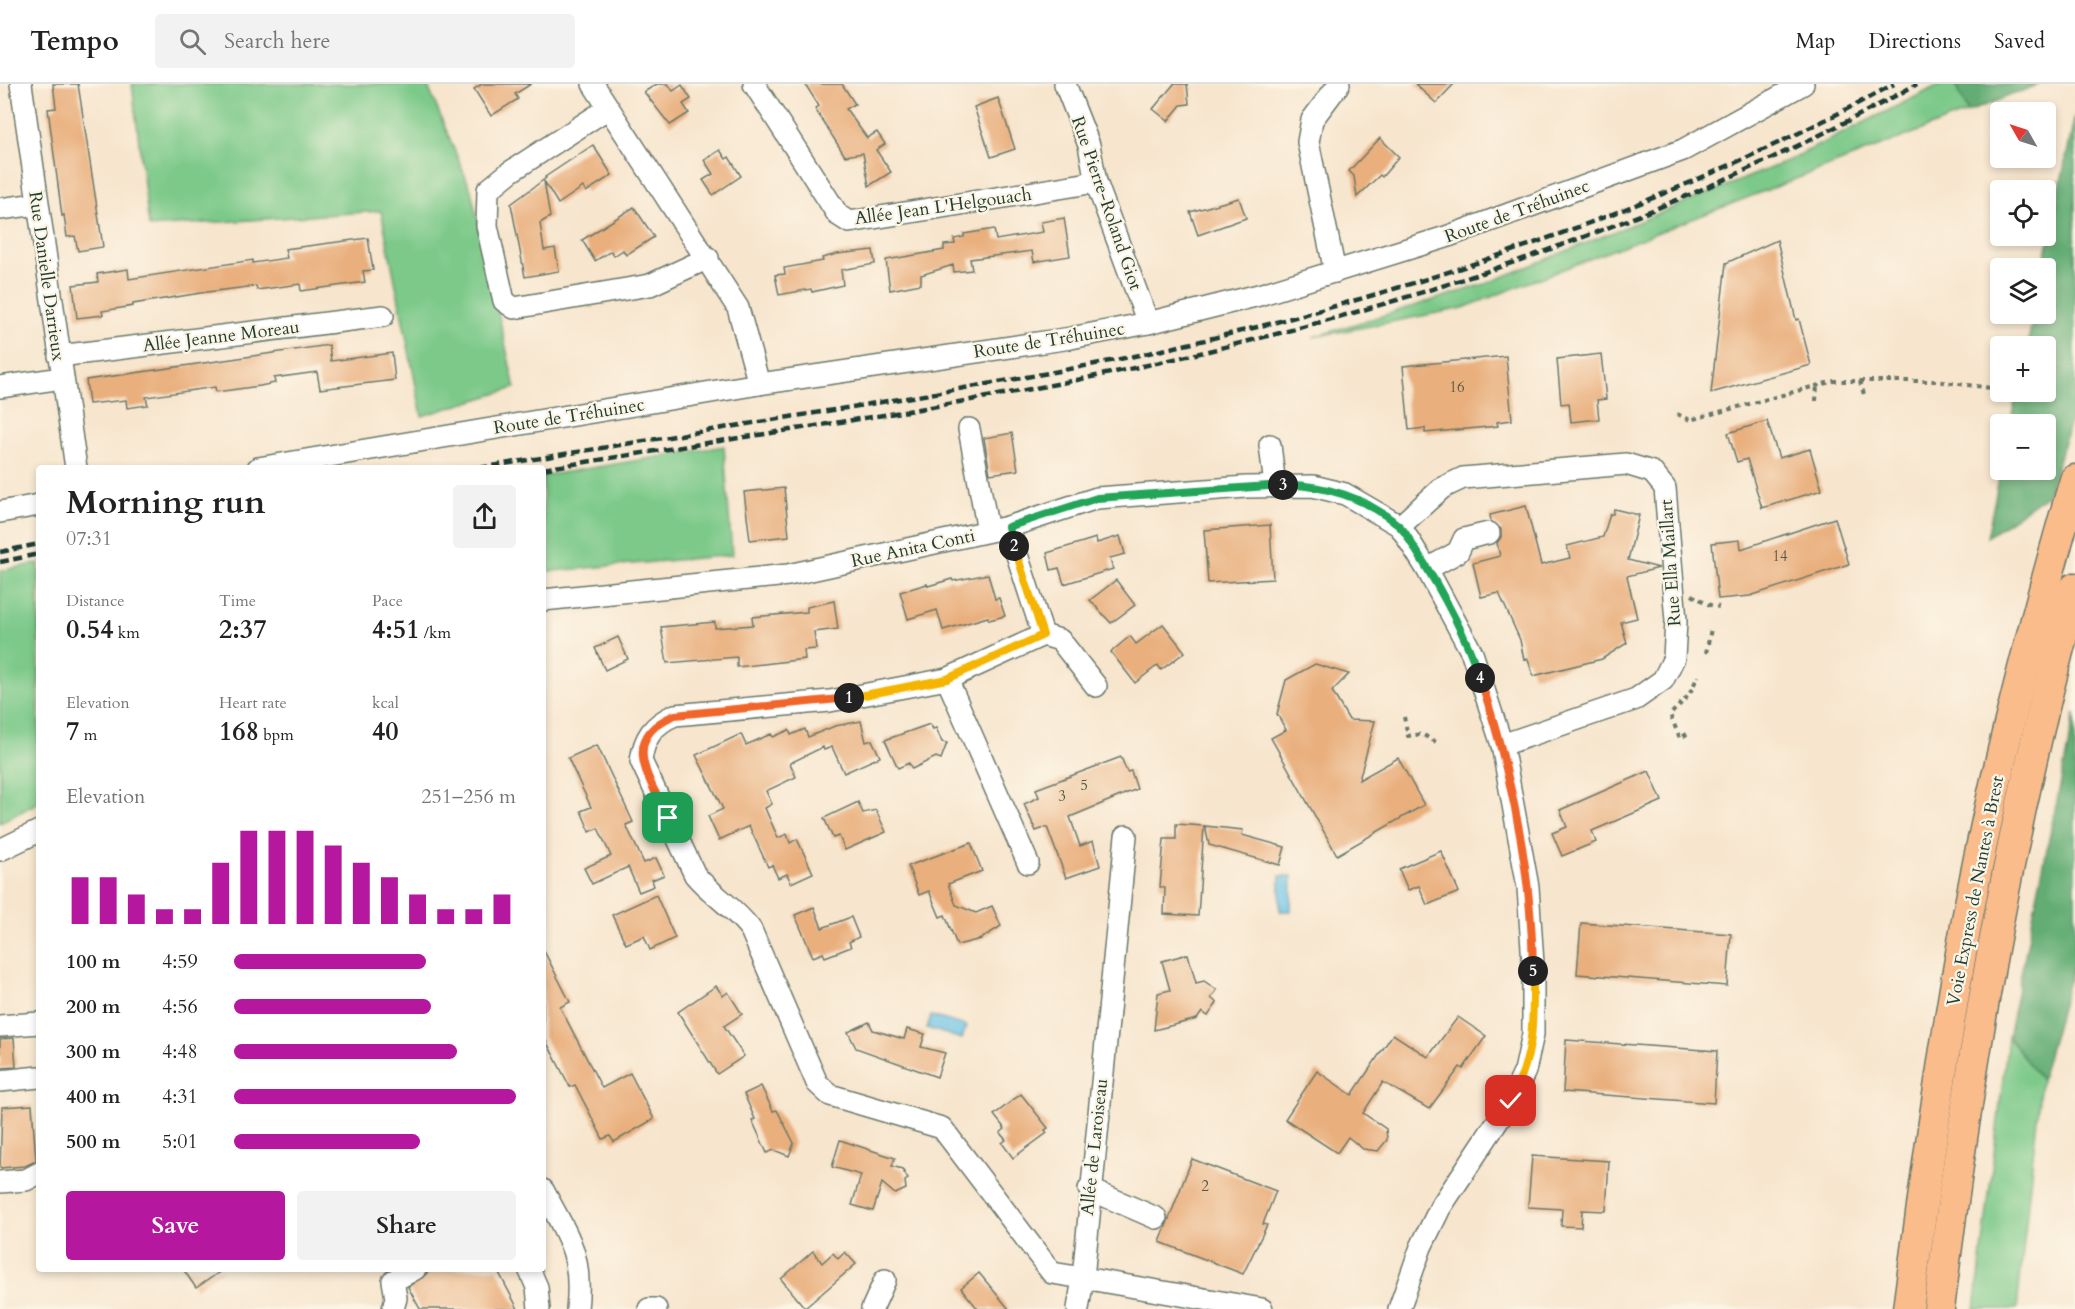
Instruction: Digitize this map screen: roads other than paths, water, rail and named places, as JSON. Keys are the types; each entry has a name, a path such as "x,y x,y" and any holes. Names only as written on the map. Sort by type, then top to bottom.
{"highway":[{"name":"Voie Express de Nantes à Brest","path":"1908,1309 1944,1055 1973,888 2020,678 2075,480"},
{"name":"Voie Express de Nantes à Brest","path":"1939,1309 1966,1106 1993,943 2041,718 2075,588"}],"street":[{"name":"Rue Danielle Darrieux","path":"21,84 76,465"},
{"path":"593,84 607,109 708,258 738,308 759,384"},
{"name":"Allée Jean L'Helgouach","path":"754,84 838,215 849,222 1096,182"},
{"name":"Rue Pierre-Roland Giot","path":"1065,84 1089,145 1096,182 1148,323"},
{"path":"1335,272 1308,142 1312,120 1339,84"},
{"name":"Route de Tréhuinec","path":"276,465 759,384 1071,338 1148,323 1335,272 1446,237 1683,150 1803,84"},
{"path":"607,109 488,190 487,226 504,301 514,308 650,285 708,258"},
{"path":"0,209 37,204"},
{"name":"Allée Jeanne Moreau","path":"59,356 383,316"},
{"path":"0,387 62,378"},
{"path":"969,429 998,529 1043,635"},
{"path":"1270,445 1275,486"},
{"name":"Rue Ella Maillart","path":"1400,526 1442,488 1462,478 1626,464 1652,472 1665,488 1676,621 1674,658 1663,680 1636,699 1502,745"},
{"name":"Rue Anita Conti","path":"546,600 788,575 998,529 1097,498 1275,486 1313,486 1345,494 1400,526 1427,569 1472,653 1502,745 1528,887 1533,964 1533,1034 1526,1071 1511,1101 1440,1208 1421,1247 1399,1309"},
{"path":"0,512 36,506"},
{"path":"1427,569 1458,552 1464,539 1489,533"},
{"path":"1096,686 1060,640 1043,635 947,679 830,701 675,715 662,720 650,731 643,745 641,761 695,874 706,889 739,913 751,930 817,1083 830,1095 942,1128 1052,1274 1262,1309"},
{"path":"947,679 1028,863"},
{"path":"0,850 36,832"},
{"name":"Allée de Laroiseau","path":"1078,1309 1083,1278 1089,1189 1126,836"},
{"path":"0,1026 36,1023"},
{"path":"0,1081 36,1077"},
{"path":"0,1182 26,1180 36,1175"},
{"path":"1089,1189 1156,1218"},
{"path":"546,1196 575,1250 580,1281 577,1309"},
{"path":"393,1309 396,1298 393,1281 410,1272"},
{"path":"530,1272 537,1287 539,1309"},
{"path":"872,1309 885,1280"},
{"path":"649,1309 654,1307 656,1309"}],"water":[{"path":"1280,876 1292,876 1291,911 1280,911"},
{"path":"931,1016 966,1026 962,1039 927,1028"}],"railway":[{"path":"497,465 1005,381 1158,351 1253,328 1442,274 1535,243 1627,208 1807,129 1894,84"},
{"path":"546,469 1007,393 1161,362 1356,312 1549,250 1644,214 1828,131 1917,84"},
{"path":"0,552 36,545"},
{"path":"0,562 36,555"}]}
